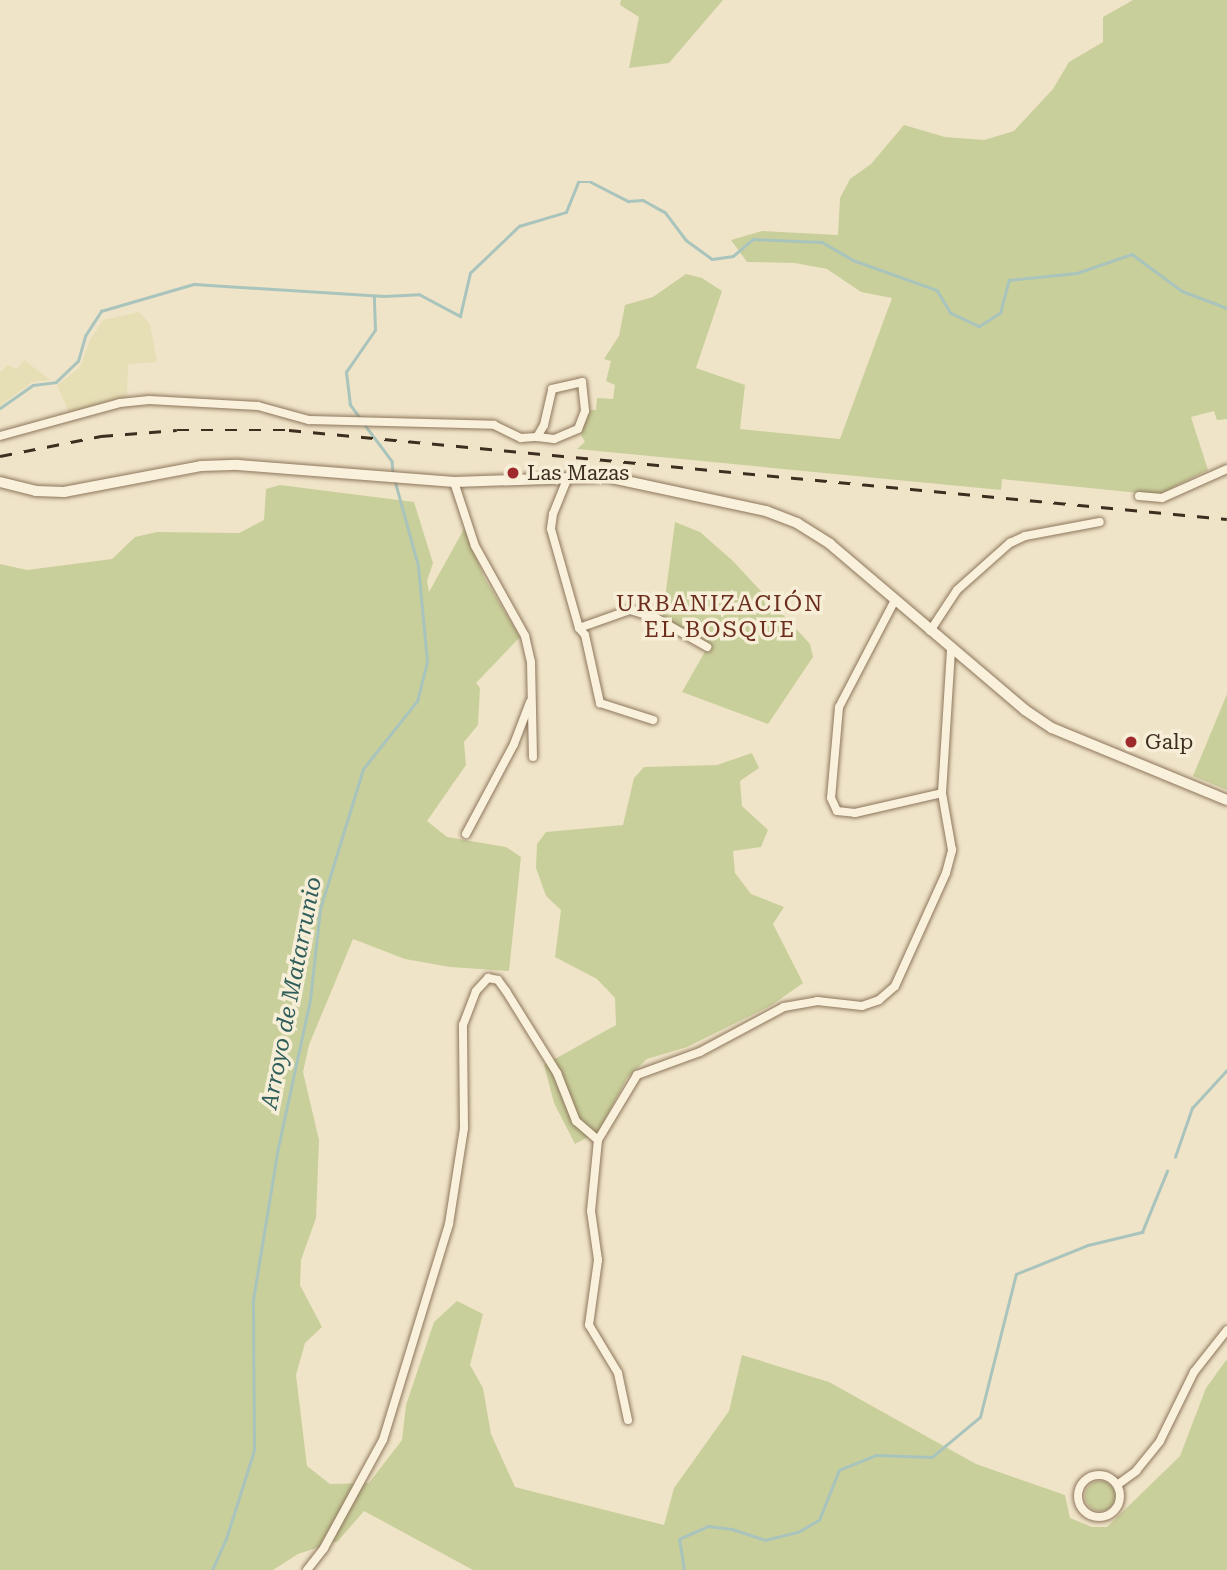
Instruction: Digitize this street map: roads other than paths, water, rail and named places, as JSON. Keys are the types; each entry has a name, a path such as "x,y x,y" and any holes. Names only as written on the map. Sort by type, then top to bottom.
{"street":[{"path":"0,436 120,403 149,400 258,406 309,420 494,425 521,439 554,439 578,429 584,411 582,382 552,389 544,425 537,437"},
{"path":"0,482 36,491 64,492 201,466 238,465 388,479 454,482 568,477 639,482 766,512 797,523 830,544 1025,710 1052,728 1227,800"},
{"path":"1139,496 1162,498 1227,469"},
{"path":"568,477 553,514 551,529 579,628 585,635 600,703 653,720"},
{"path":"454,482 475,546 524,636 531,662 533,757"},
{"path":"930,631 957,590 1010,543 1025,536 1100,522"},
{"path":"895,600 839,707 831,798 837,811 855,813 942,793"},
{"path":"579,628 630,610 656,618 707,648"},
{"path":"628,1420 618,1373 589,1325 598,1260 591,1211 598,1140 637,1075 700,1052 784,1007 817,1002 862,1006 879,1000 895,986 946,873 953,850 942,793 951,648"},
{"path":"466,834 514,744 533,696"},
{"path":"307,1570 324,1548 383,1440 449,1224 464,1128 463,1024 476,991 488,978 498,980 506,991 557,1073 576,1121 598,1140"},
{"path":"1117,1485 1136,1471 1160,1441 1195,1372 1227,1330"},
{"path":"1099,1475 1106,1476 1117,1485 1119,1504 1109,1515 1091,1515 1081,1507 1079,1489 1086,1480 1099,1475"}],"waterway":[{"path":"0,408 33,385 56,382 78,361 85,336 101,311 194,284 384,296 419,294 460,316 470,273 519,226 566,212 578,182 591,182 628,201 643,200 665,212 686,240 712,259 733,256 753,239 822,242 853,260 937,290 951,313 979,326 1000,313 1009,280 1077,273 1132,254 1182,291 1227,308"},
{"name":"Arroyo de Matarrunio","path":"361,420 350,405 346,372 375,330 374,296"},
{"name":"Arroyo de Matarrunio","path":"365,425 392,461 393,473"},
{"name":"Arroyo de Matarrunio","path":"212,1570 226,1539 254,1450 253,1300 278,1148 310,1000 320,909 363,769 417,701 427,662 418,566 394,479"},
{"path":"1175,1157 1192,1108 1227,1070"},
{"path":"684,1570 679,1539 708,1526 732,1529 765,1540 798,1532 819,1520 839,1470 876,1455 932,1457 980,1417 1016,1274 1088,1245 1142,1232 1167,1171"}],"railway":[{"path":"0,456 101,436 177,430 289,430 1227,519"}],"place":[{"name":"Las Mazas","path":"513,473"},
{"name":"Galp","path":"1131,742"}],"district":[{"name":"URBANIZACIÓN EL BOSQUE","path":"720,617"}]}
